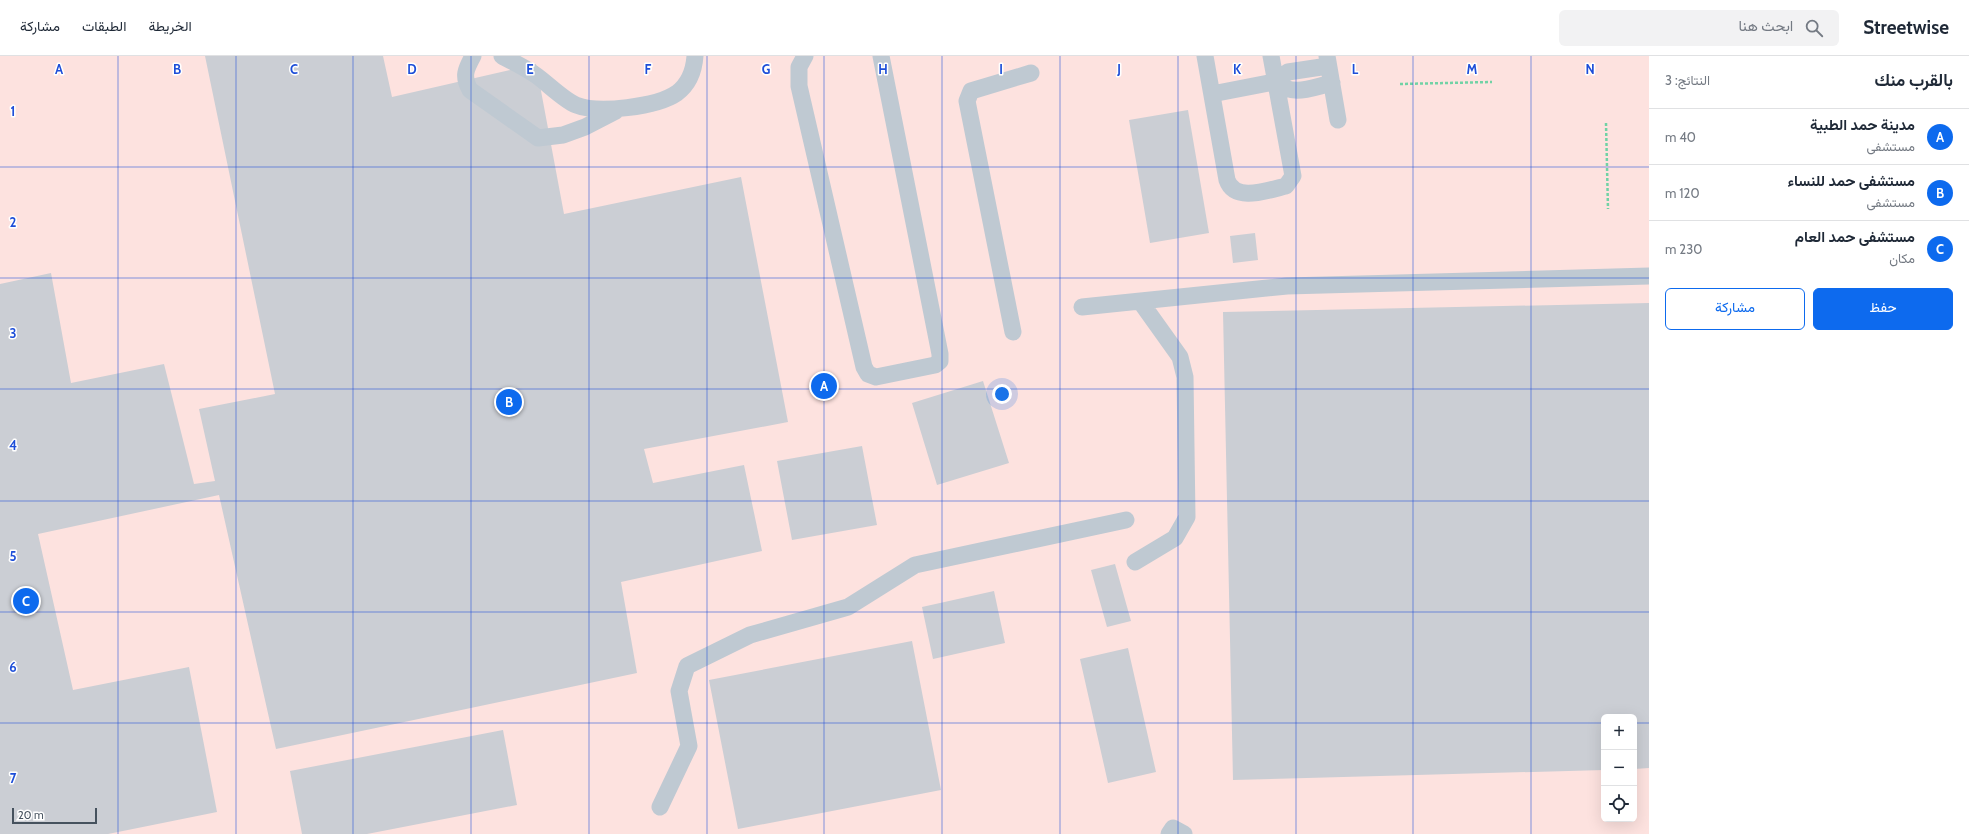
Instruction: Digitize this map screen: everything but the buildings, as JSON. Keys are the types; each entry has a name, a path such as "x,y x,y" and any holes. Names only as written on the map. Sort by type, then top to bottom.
{"lane":[{"path":"474,56 465,70 465,82 470,90 538,138 563,135 585,127 619,109"},
{"path":"502,56 535,74 575,105 598,110 619,109 662,100 677,93 686,83 694,69 695,56"},
{"path":"805,56 799,67 799,86 864,367 868,374 876,377 935,365 940,361 940,354 881,56"},
{"path":"1205,56 1227,180 1234,191 1244,194 1286,186 1292,180 1293,176 1274,82 1271,56"},
{"path":"1212,94 1274,82 1280,76 1288,72 1328,61 1338,120"},
{"path":"1013,332 967,101 971,91 1031,73"},
{"path":"1274,82 1290,91 1299,91 1332,83"},
{"path":"1082,307 1286,286 1649,276"},
{"path":"1135,562 1175,538 1187,517 1185,377 1180,357 1140,302"},
{"path":"660,807 689,746 679,691 687,666 750,635 848,607 915,565 1126,520"},
{"path":"1169,834 1173,828 1184,834"}],"path":[{"path":"1400,84 1492,82"},
{"path":"1606,123 1608,209"}],"shaded area":[{"path":"0,56 1649,56 1649,834 0,834"}],"place":[{"name":"مدينة حمد الطبية","path":"824,386"},
{"name":"مستشفى حمد للنساء","path":"509,402"},
{"name":"مستشفى حمد العام","path":"26,601"}]}
